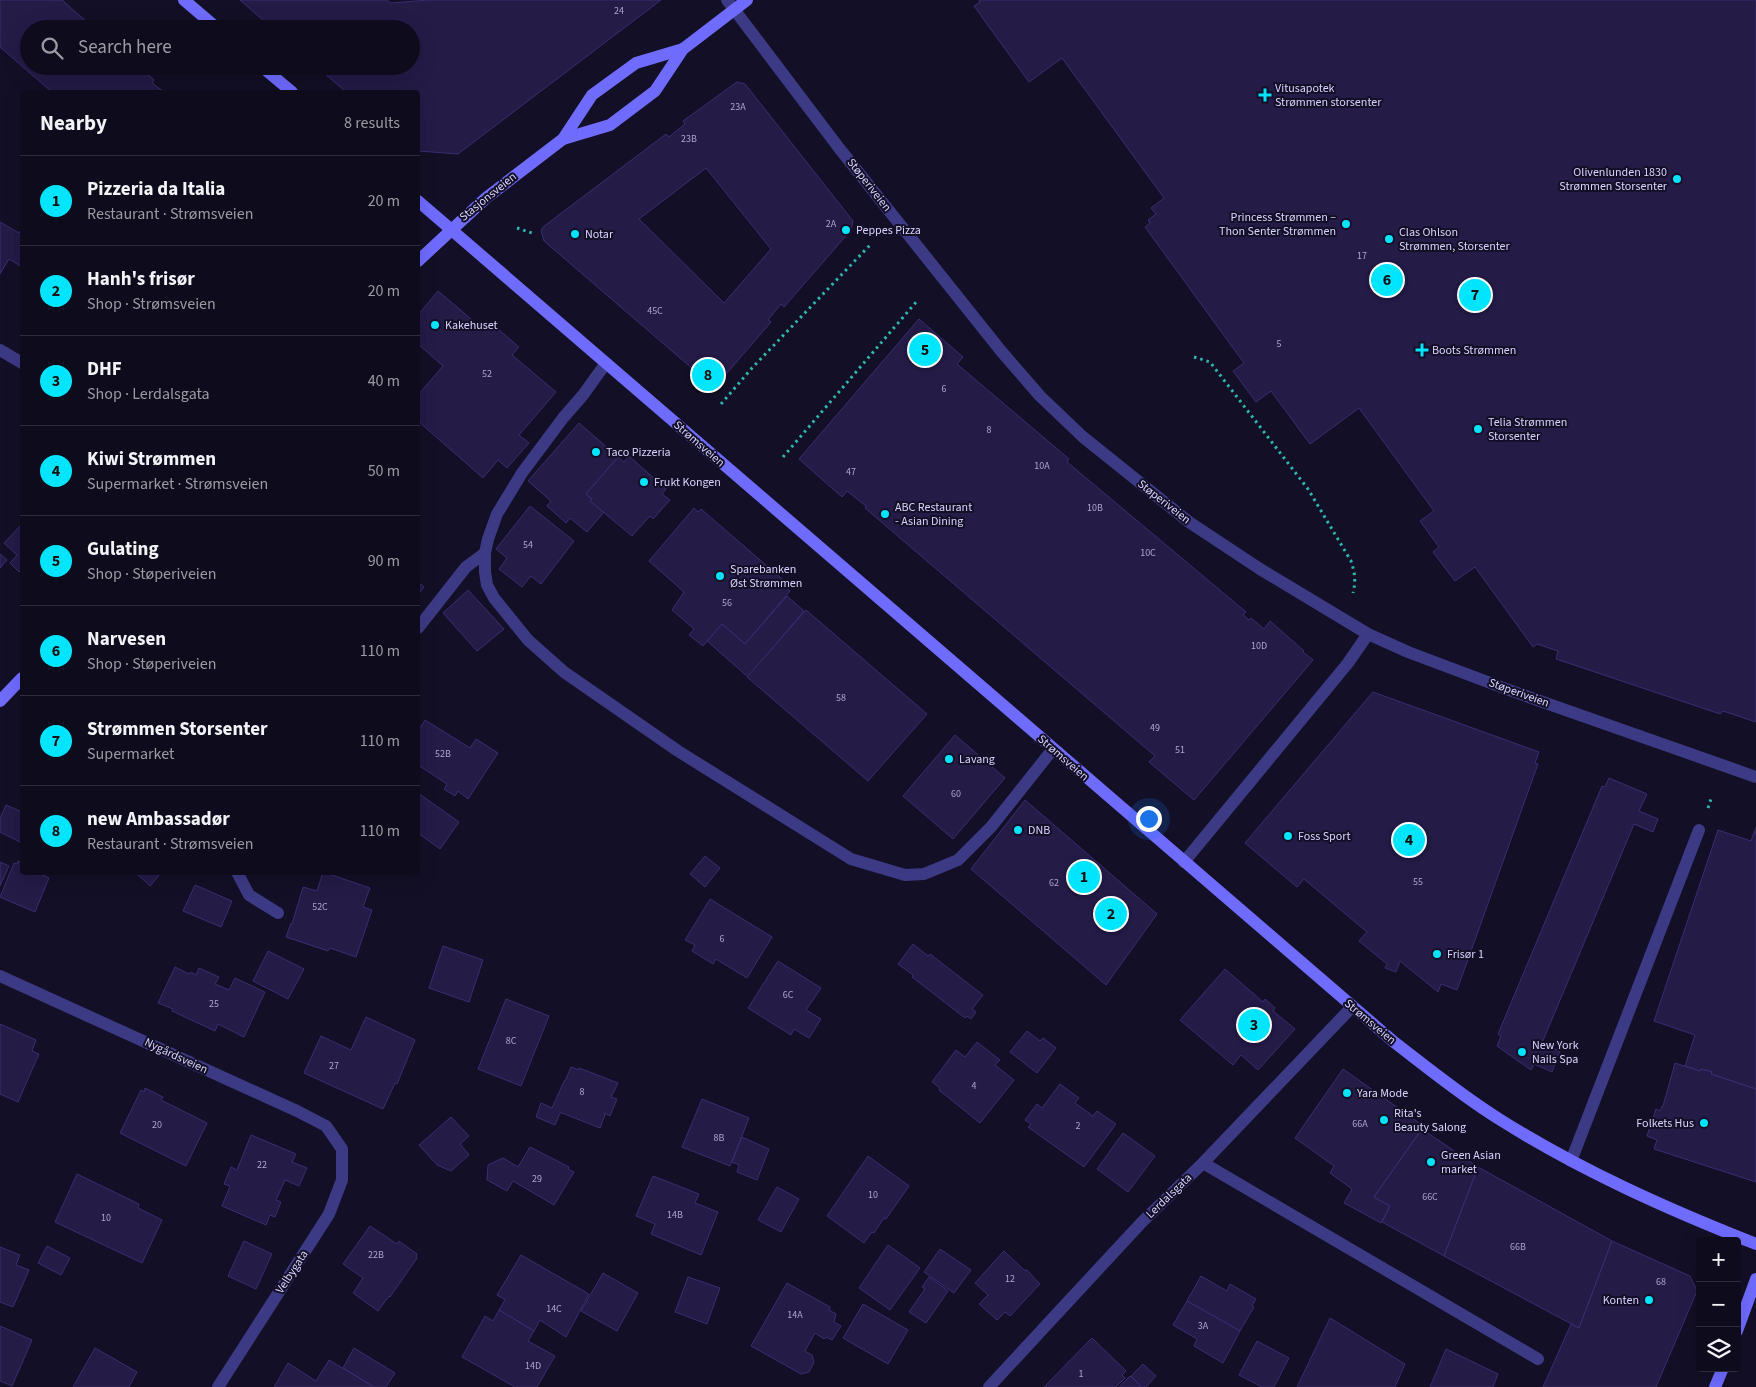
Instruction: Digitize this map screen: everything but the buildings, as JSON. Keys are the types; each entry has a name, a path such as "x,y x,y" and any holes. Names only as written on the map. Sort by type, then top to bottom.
{"main road":[{"path":"184,0 207,20"},
{"name":"Stasjonsveien","path":"563,139 610,125 655,91 683,49 730,5 747,0"},
{"name":"Stasjonsveien","path":"420,259 486,198 563,139 592,95 636,63 683,49"},
{"path":"272,75 290,90"},
{"name":"Strømsveien","path":"420,203 1352,1007 1458,1092 1571,1161 1677,1212 1756,1244"},
{"path":"0,701 20,680"},
{"path":"1738,1327 1756,1279"},
{"path":"1715,1387 1721,1372"}],"street":[{"name":"Støperiveien","path":"730,5 839,148 1001,351 1040,396 1083,437 1189,522 1260,569 1368,634 1408,652 1509,690 1756,777"},
{"path":"0,350 20,362"},
{"path":"606,364 563,418 517,482 497,514 485,553 486,578 494,598 528,640 564,672 678,751 851,859 905,875 924,874 958,860 991,827 1052,749"},
{"path":"420,625 466,567 485,553"},
{"path":"1184,862 1348,663 1368,634"},
{"path":"1571,1161 1699,830"},
{"path":"239,875 249,895 278,913"},
{"name":"Nygårdsveien","path":"0,976 326,1126 342,1149"},
{"name":"Lerdalsgata","path":"989,1387 1142,1222 1203,1164 1352,1007"},
{"name":"Velbygata","path":"218,1387 329,1214 342,1180 342,1149"},
{"path":"1203,1164 1538,1359"}],"path":[{"path":"517,228 535,234"},
{"path":"721,404 752,368 871,244"},
{"path":"783,457 918,301"},
{"path":"1194,357 1210,362 1308,489 1351,561 1355,571 1356,582 1353,593"}],"place":[{"name":"Vitusapotek Strømmen storsenter","path":"1265,95"},
{"name":"Olivenlunden 1830 Strømmen Storsenter","path":"1677,179"},
{"name":"Princess Strømmen – Thon Senter Strømmen","path":"1346,224"},
{"name":"Peppes Pizza","path":"846,230"},
{"name":"Notar","path":"575,234"},
{"name":"Clas Ohlson Strømmen, Storsenter","path":"1389,239"},
{"name":"Narvesen","path":"1387,280"},
{"name":"Strømmen Storsenter","path":"1475,295"},
{"name":"Kakehuset","path":"435,325"},
{"name":"Gulating","path":"925,350"},
{"name":"Boots Strømmen","path":"1422,350"},
{"name":"new Ambassadør","path":"708,375"},
{"name":"Telia Strømmen Storsenter","path":"1478,429"},
{"name":"Taco Pizzeria","path":"596,452"},
{"name":"Frukt Kongen","path":"644,482"},
{"name":"ABC Restaurant - Asian Dining","path":"885,514"},
{"name":"Sparebanken Øst Strømmen","path":"720,576"},
{"name":"Lavang","path":"949,759"},
{"name":"DNB","path":"1018,830"},
{"name":"Foss Sport","path":"1288,836"},
{"name":"Kiwi Strømmen","path":"1409,840"},
{"name":"Pizzeria da Italia","path":"1084,877"},
{"name":"Hanh's frisør","path":"1111,914"},
{"name":"Frisør 1","path":"1437,954"},
{"name":"DHF","path":"1254,1025"},
{"name":"New York Nails Spa","path":"1522,1052"},
{"name":"Yara Mode","path":"1347,1093"},
{"name":"Rita's Beauty Salong","path":"1384,1120"},
{"name":"Folkets Hus","path":"1704,1123"},
{"name":"Green Asian market","path":"1431,1162"},
{"name":"Konten","path":"1649,1300"}]}
